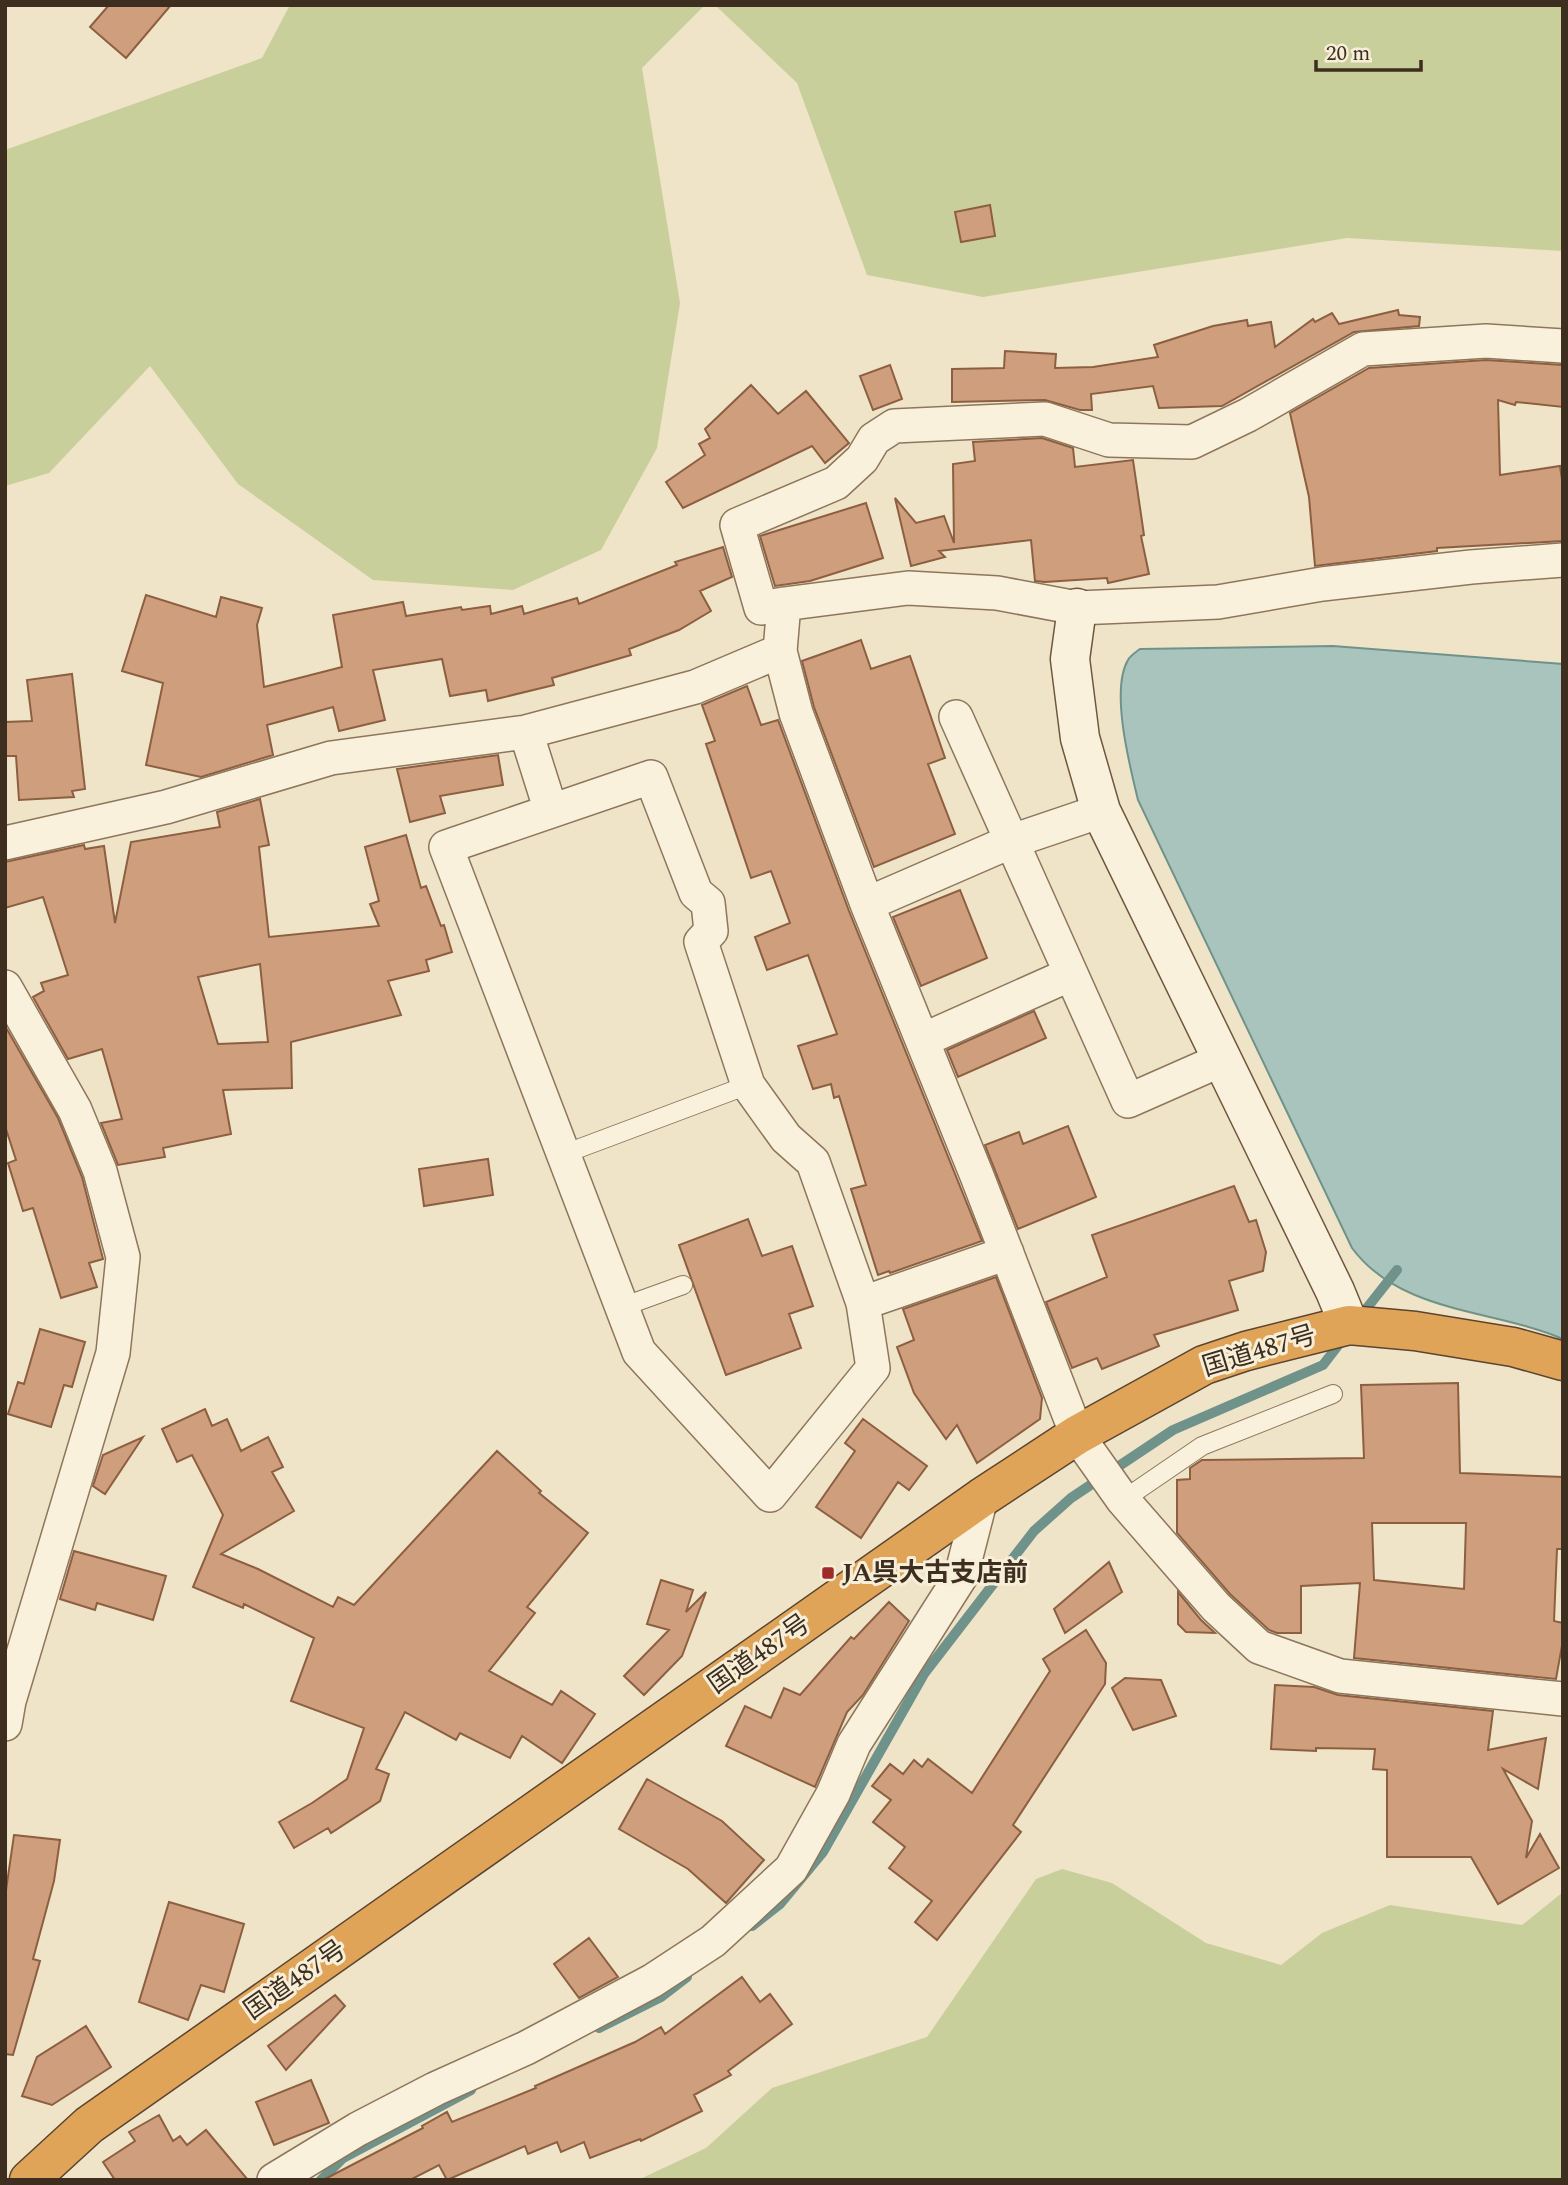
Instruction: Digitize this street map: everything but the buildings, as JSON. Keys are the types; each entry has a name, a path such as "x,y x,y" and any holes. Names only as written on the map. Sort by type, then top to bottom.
{"highway":[{"name":"国道487号","path":"29,2180 89,2125 981,1497 1077,1435 1204,1365 1245,1350 1349,1325 1415,1331 1513,1346 1563,1361"}],"street":[{"path":"1563,346 1486,341 1363,349 1248,415 1192,442 1109,439 1045,419 894,426 874,439 862,459 836,484 737,525 761,608 908,588 997,593 1077,608 1218,602 1322,584 1471,567 1563,560"},
{"path":"784,604 780,651 796,713 867,904 1077,1435 1123,1500 1216,1607 1259,1647 1339,1676 1563,1699"},
{"path":"1077,608 1070,659 1080,738 1101,811 1335,1291 1349,1325"},
{"path":"5,843 166,807 331,758 526,732 695,687 780,651"},
{"path":"956,717 1128,1101 1221,1060"},
{"path":"526,732 551,811"},
{"path":"651,777 696,893 708,903 711,931 701,942 748,1085 786,1138 813,1162 863,1303 873,1368 770,1495 639,1352 446,847 551,811 651,777"},
{"path":"867,904 1012,841 1101,811"},
{"path":"923,1040 1071,974"},
{"path":"5,987 75,1110 100,1171 123,1257 113,1353 9,1702 5,1724"},
{"path":"863,1303 1007,1253"},
{"path":"274,2180 358,2129 435,2089 526,2048 652,1981 713,1941 791,1869 833,1794 854,1744 961,1576 981,1497"}],"lane":[{"path":"564,1153 748,1085"},
{"path":"622,1307 682,1284"},
{"path":"1123,1500 1202,1446 1333,1394"}],"green space":[{"path":"290,5 705,5 642,68 680,303 657,448 601,550 513,590 373,580 238,484 150,366 49,473 5,486 5,150 262,58"},
{"path":"715,5 1563,5 1563,251 1347,238 983,297 867,275 797,83"},
{"path":"1062,1869 1112,1883 1206,1943 1281,1965 1322,1933 1390,1905 1522,1925 1563,1892 1563,2180 638,2180 706,2148 772,2088 927,2037 1036,1879"}],"water":[{"path":"1333,646 1563,664 1563,1339 1422,1298 1396,1286 1372,1270 1352,1248 1138,800 1123,729 1121,690 1128,660 1140,649"}],"waterway":[{"path":"1359,1318 1397,1270"},
{"path":"752,1926 780,1904 823,1852 924,1674 1034,1531 1071,1498 1173,1430 1323,1365 1343,1339"},
{"path":"599,2028 661,1997 687,1977"},
{"path":"321,2180 343,2158 471,2090"}],"place":[{"name":"JA呉大古支店前","path":"828,1573"}]}
